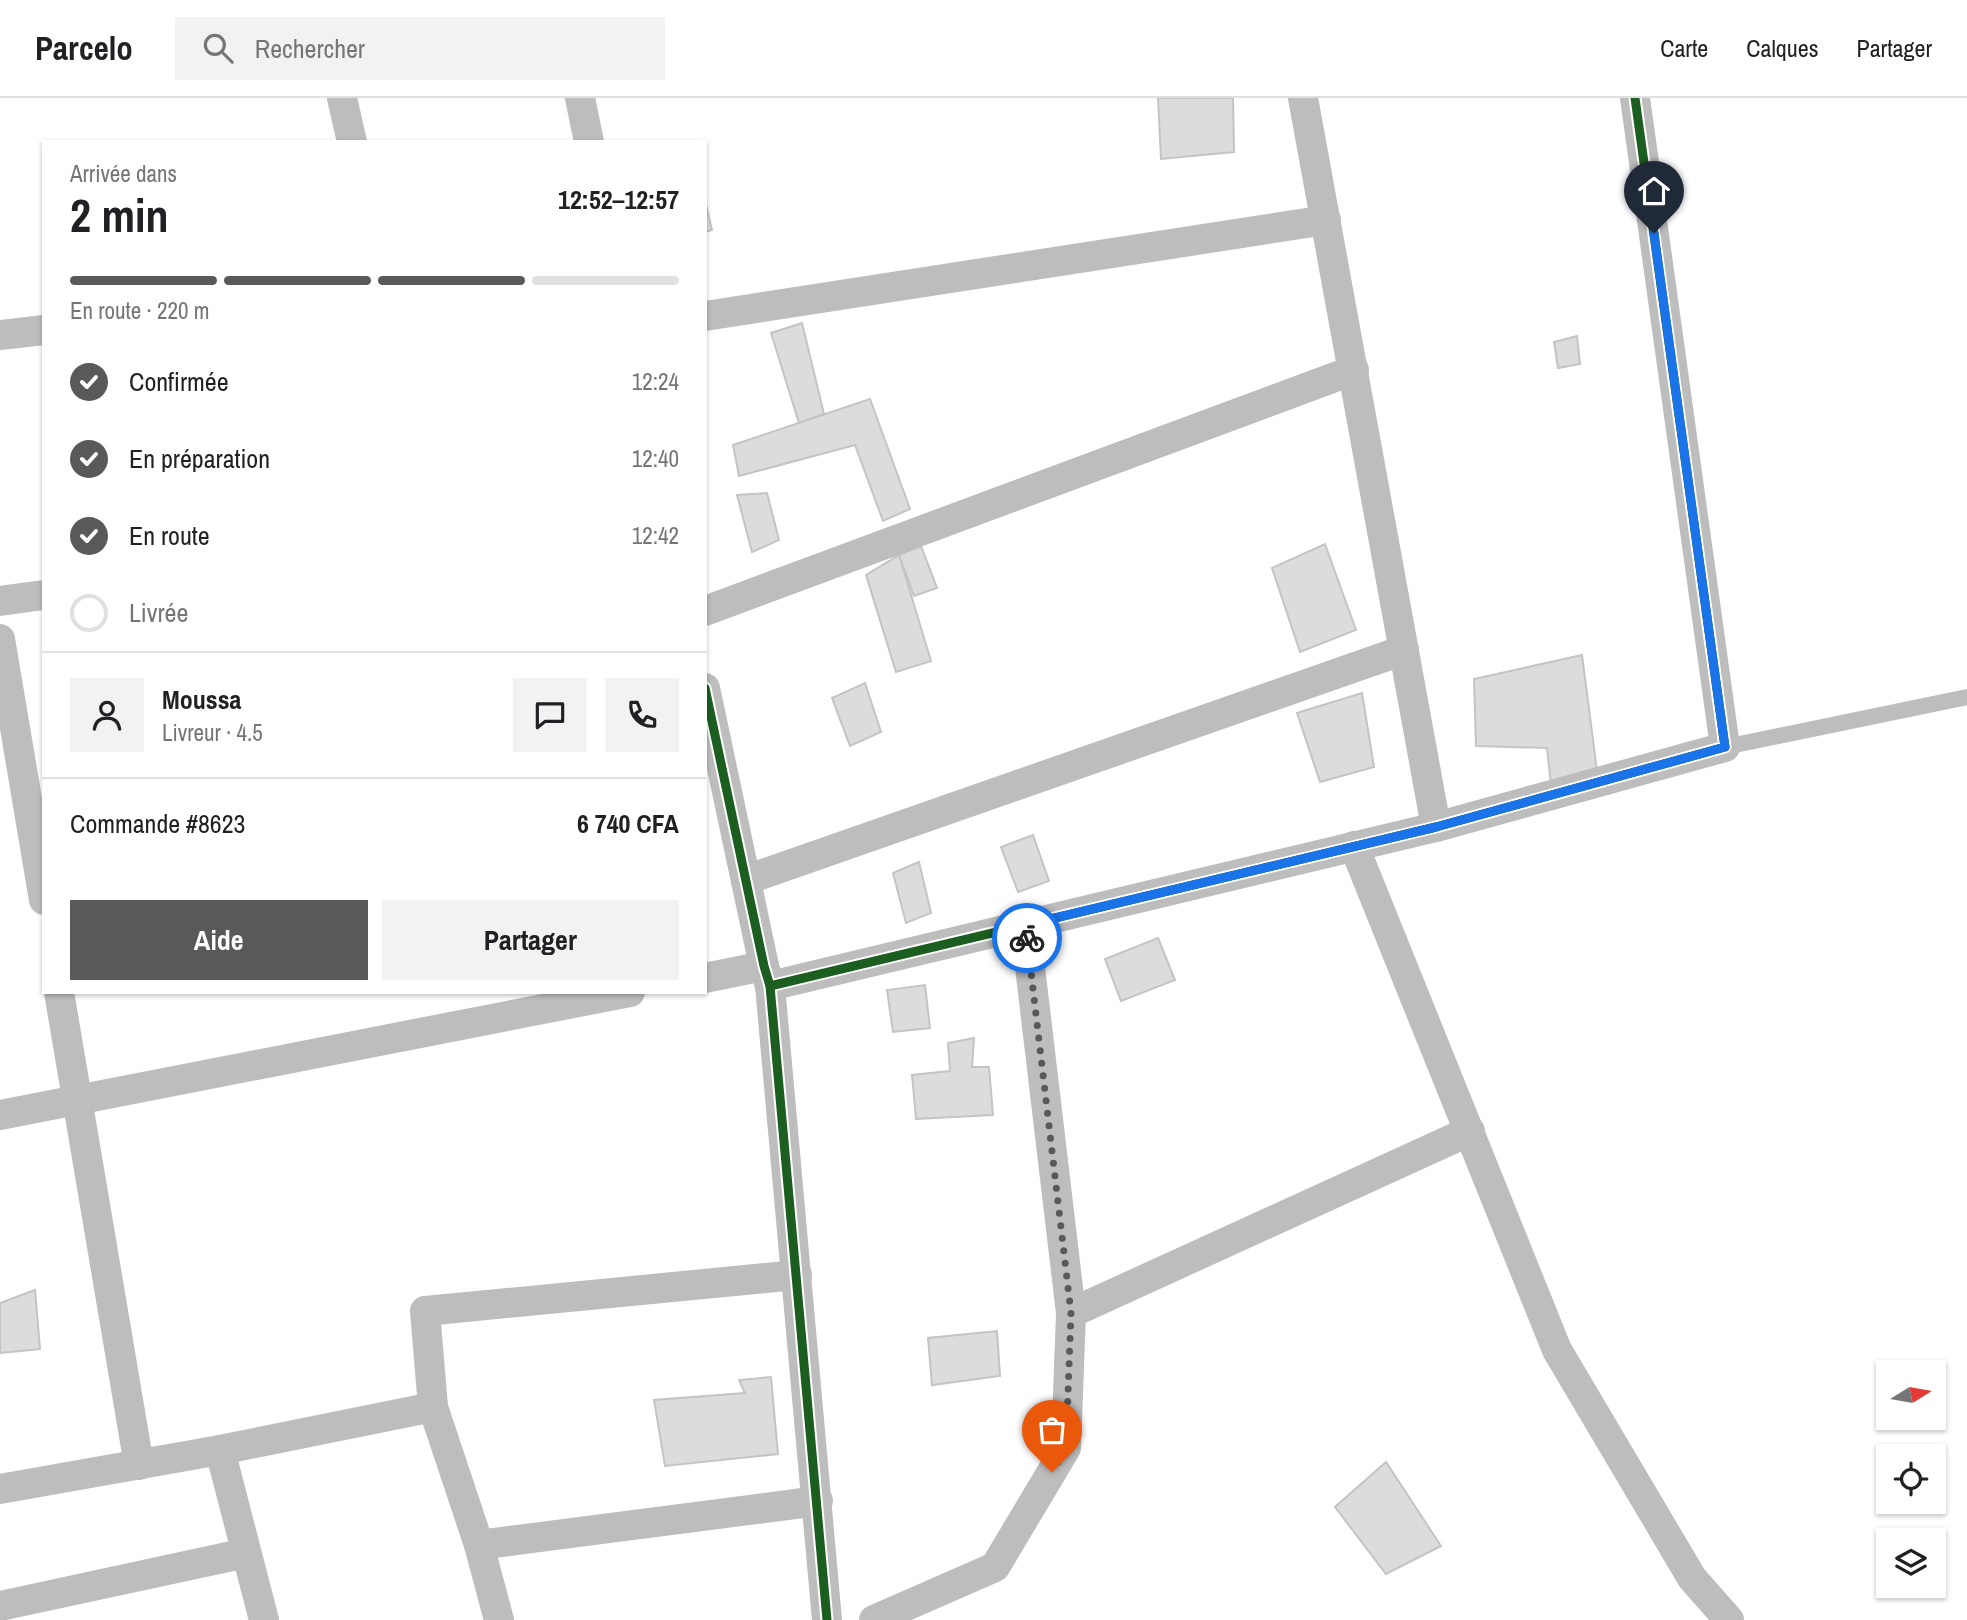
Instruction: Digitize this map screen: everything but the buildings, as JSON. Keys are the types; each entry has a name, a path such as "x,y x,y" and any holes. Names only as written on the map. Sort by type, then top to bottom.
{"street":[{"path":"342,98 352,140"},
{"path":"580,98 589,140"},
{"path":"1303,98 1436,827"},
{"path":"707,978 767,976 1025,925 1436,827 1725,747 1635,98"},
{"path":"707,316 1326,220"},
{"path":"0,335 42,330"},
{"path":"707,610 1354,370"},
{"path":"0,601 42,596"},
{"path":"0,639 42,888"},
{"path":"746,880 1404,650"},
{"path":"707,697 767,976 797,1275 827,1620"},
{"path":"1354,846 1557,1350 1692,1578 1729,1620"},
{"path":"874,1620 995,1567 1066,1448 1071,1313 1025,925"},
{"path":"59,994 139,1465"},
{"path":"0,1115 620,994"},
{"path":"1071,1313 1470,1131"},
{"path":"499,1620 479,1545 433,1407 425,1311 797,1275"},
{"path":"0,1489 220,1450 433,1407"},
{"path":"220,1450 264,1620"},
{"path":"479,1545 818,1501"},
{"path":"0,1606 246,1553"}],"lane":[{"path":"1725,747 1967,696"}],"cycle path":[{"path":"770,986 1436,827 1725,747 1635,98"},
{"path":"707,697 770,986 827,1620"}],"way so far":[{"path":"1027,938 1071,1313 1066,1448 1052,1472"}],"route":[{"path":"1027,938 1025,925 1436,827 1725,747 1654,233"}]}
